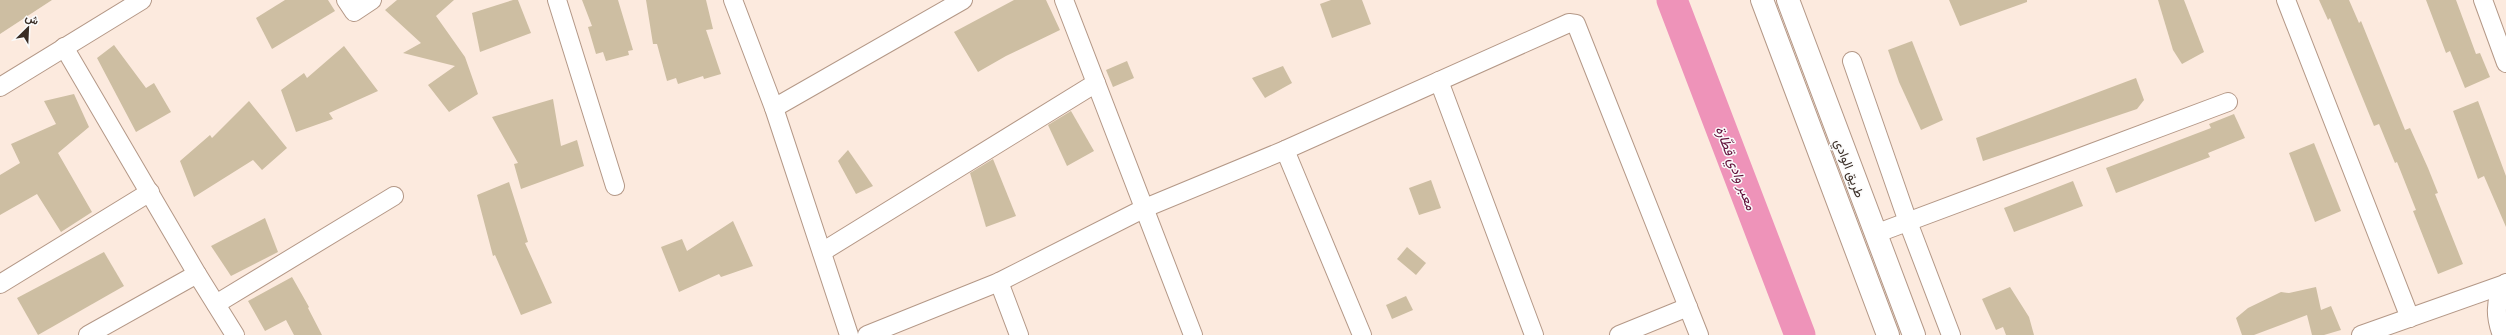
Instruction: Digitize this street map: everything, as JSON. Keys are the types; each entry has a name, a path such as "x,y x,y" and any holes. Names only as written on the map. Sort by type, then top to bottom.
{"main road":[{"name":"طريق الوادي","path":"1762,0 1888,335"},
{"name":"طريق الوادي","path":"1788,0 1914,335"}],"street":[{"path":"0,87 142,0"},
{"path":"346,0 354,12 372,0"},
{"path":"557,0 615,186"},
{"path":"733,0 774,108 849,335"},
{"path":"774,108 963,0"},
{"path":"1064,0 1193,335"},
{"path":"2286,0 2410,318"},
{"path":"2483,0 2506,63"},
{"path":"867,335 999,282 1145,208 1285,150 1569,23 1576,24 1699,335"},
{"path":"64,47 197,274 235,335"},
{"path":"1852,61 1908,222 1951,335"},
{"path":"1439,81 1534,335"},
{"path":"822,252 1096,83"},
{"path":"1875,234 2228,102"},
{"path":"1285,150 1362,335"},
{"path":"0,284 150,192"},
{"path":"216,304 394,196"},
{"path":"88,335 197,274"},
{"path":"999,282 1019,335"},
{"path":"2360,335 2506,283"},
{"path":"2502,335 2496,319 2498,299 2506,283"},
{"path":"1618,335 1688,308"}],"building":[{"path":"0,0 52,0 0,34"},
{"path":"285,0 328,0 335,11 272,49 256,18"},
{"path":"397,0 454,0 436,16 465,57 478,94 449,112 428,85 455,66 403,53 421,43 385,10"},
{"path":"513,0 518,0 531,33 480,52 472,13"},
{"path":"582,0 618,0 633,50 628,51 629,55 606,61 603,52 596,54 588,27 592,26"},
{"path":"646,0 706,0 713,29 706,30 721,74 704,79 703,76 678,84 676,78 667,81 657,44 653,44"},
{"path":"1014,0 1046,0 1060,30 1006,56 978,72 954,32"},
{"path":"1331,0 1362,0 1371,24 1332,38 1320,4"},
{"path":"1949,0 2027,0 2027,2 1960,26"},
{"path":"2158,0 2184,0 2204,52 2182,64 2173,50"},
{"path":"2319,0 2349,0 2359,23 2361,21 2405,130 2410,128 2428,168 2438,193 2435,194 2463,264 2438,274 2413,211 2416,210 2397,162 2395,163 2379,124 2374,126 2330,18 2328,20"},
{"path":"2426,0 2456,0 2476,54 2480,53 2490,77 2465,88 2450,51 2446,53"},
{"path":"1912,41 1943,120 1921,130 1899,82 1888,50"},
{"path":"114,45 146,88 154,83 171,112 136,132 97,58"},
{"path":"344,46 378,91 329,113 333,119 296,132 281,90 304,73 307,78"},
{"path":"1127,61 1134,78 1113,87 1106,70"},
{"path":"1283,66 1292,83 1265,98 1252,78"},
{"path":"2136,78 2144,100 2137,109 1983,161 1976,138"},
{"path":"74,94 89,127 58,153 92,212 61,232 37,194 0,215 0,175 20,163 11,144 56,124 44,101"},
{"path":"553,99 561,146 577,140 584,166 521,189 514,164 518,163 492,117"},
{"path":"249,101 287,148 262,170 253,160 194,197 180,161 210,135 212,138"},
{"path":"2478,101 2506,176 2506,227 2484,176 2478,179 2453,111"},
{"path":"1071,111 1094,151 1067,166 1048,125"},
{"path":"2234,114 2245,138 2208,153 2210,157 2116,193 2106,168 2211,128 2209,124"},
{"path":"2314,143 2341,211 2315,222 2289,153"},
{"path":"848,150 873,186 856,194 838,161"},
{"path":"993,159 1016,216 986,227 970,173"},
{"path":"1431,180 1441,208 1419,215 1409,188"},
{"path":"2073,181 2083,206 2014,232 2004,208"},
{"path":"509,182 528,242 525,243 552,303 521,315 495,255 493,256 477,195"},
{"path":"265,218 278,252 231,276 211,246"},
{"path":"733,221 753,266 721,277 719,274 679,292 661,247 682,239 687,251"},
{"path":"1407,247 1426,263 1416,275 1397,259"},
{"path":"104,252 124,286 38,335 17,298"},
{"path":"292,277 309,307 308,308 322,335 294,335 286,320 265,331 248,301"},
{"path":"2010,287 2029,317 2034,335 2006,335 2003,327 1996,330 1982,299"},
{"path":"2316,287 2321,310 2331,306 2341,330 2324,335 2312,335 2307,315 2254,335 2242,335 2236,318 2248,308 2281,292 2289,293"},
{"path":"1406,296 1413,310 1392,319 1386,305"}],"waterway":[{"name":"معبر وادي قطّارة","path":"1672,0 1800,335"}]}
